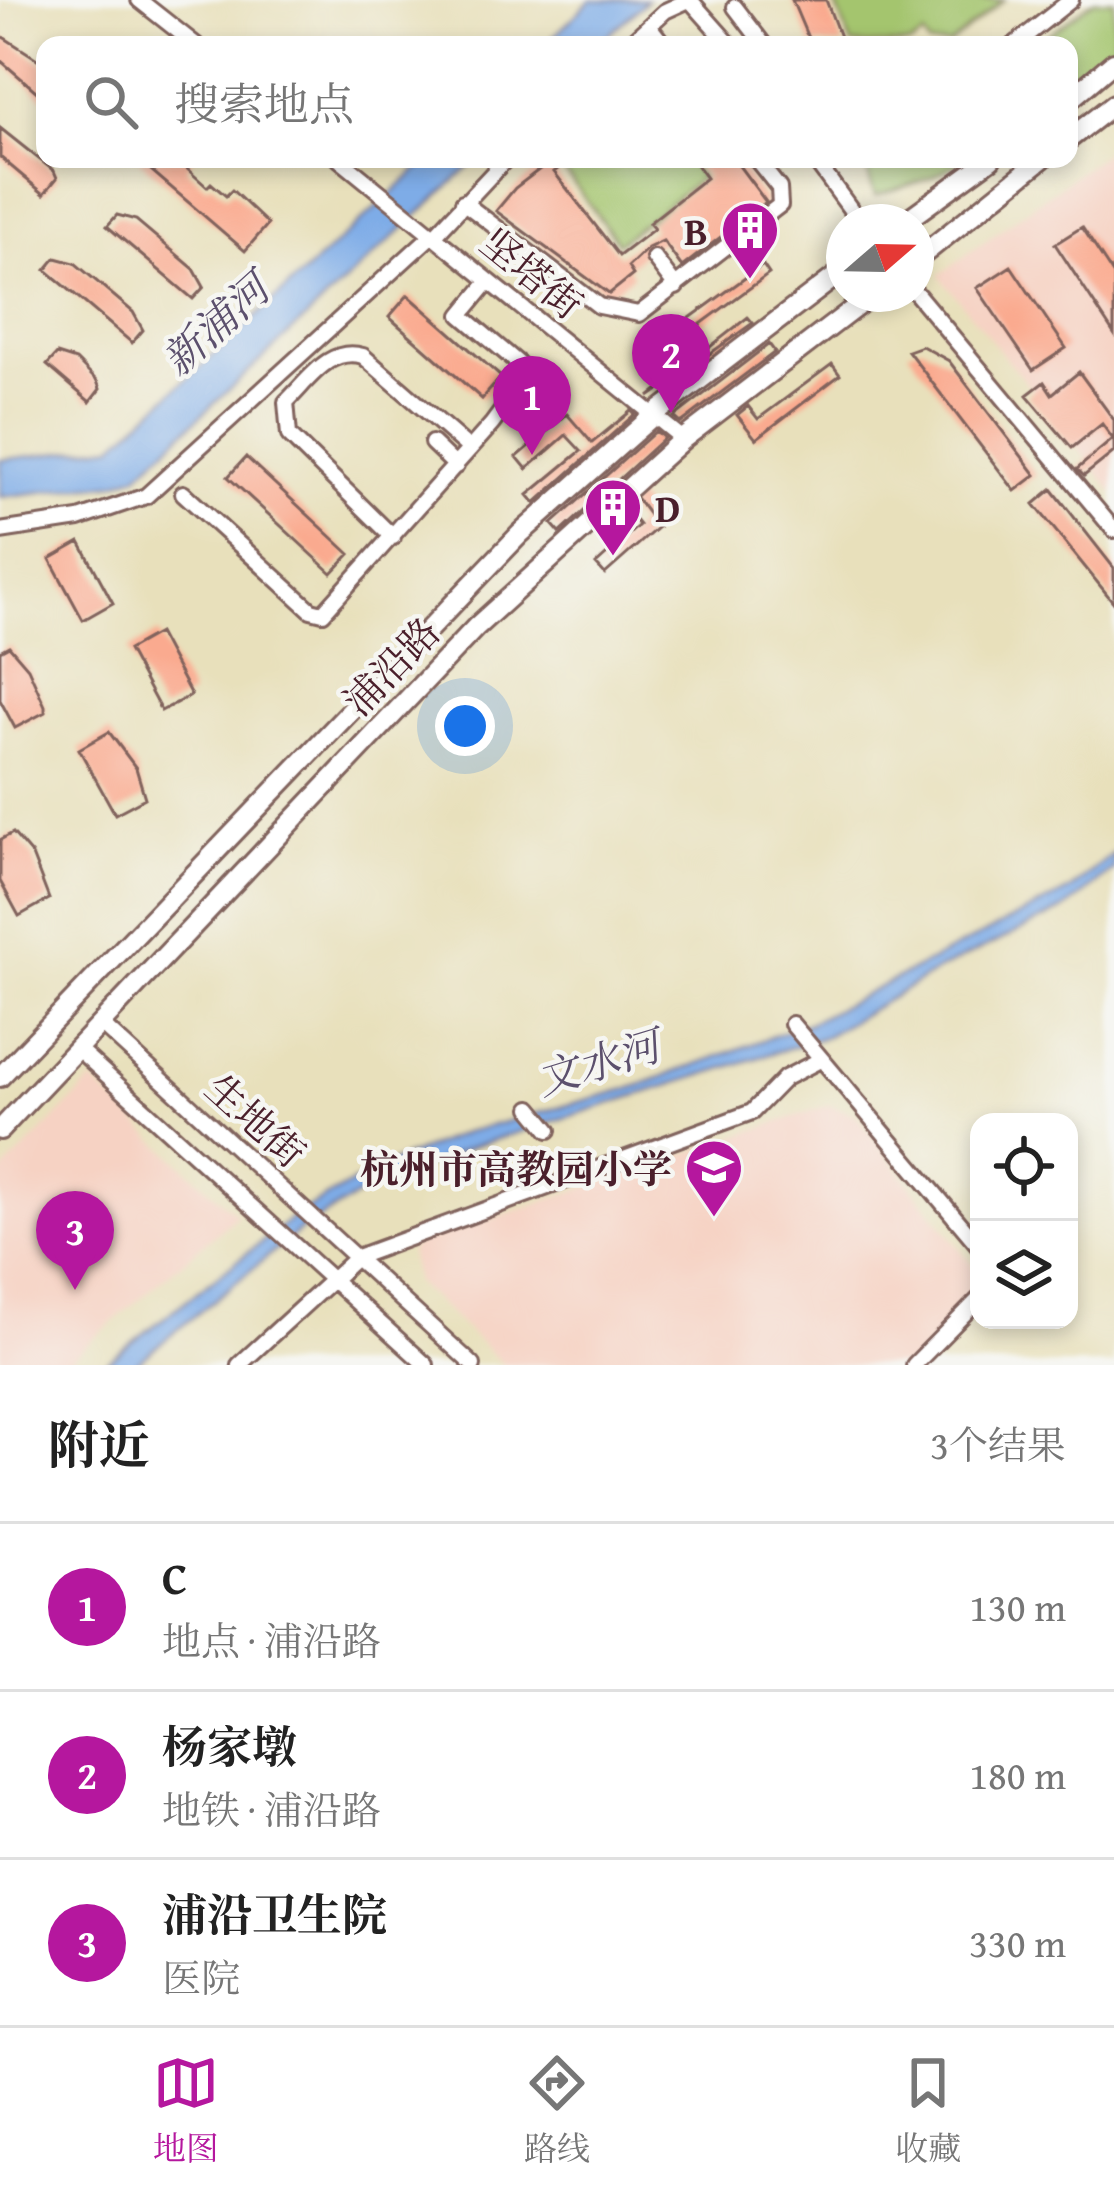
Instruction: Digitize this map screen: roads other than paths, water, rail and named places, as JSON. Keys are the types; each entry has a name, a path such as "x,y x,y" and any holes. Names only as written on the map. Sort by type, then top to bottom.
{"main road":[{"path":"1078,92 1114,62"},
{"path":"1078,132 1114,104"},
{"path":"929,204 979,168"},
{"path":"934,246 1031,168"},
{"name":"浦沿路","path":"0,1077 520,534 655,414 826,284"},
{"name":"浦沿路","path":"0,1130 396,706 683,440 850,312"}],"street":[{"path":"140,0 185,36"},
{"path":"638,36 689,0 722,36"},
{"path":"1026,36 1072,0"},
{"path":"713,25 738,4 758,36"},
{"path":"649,26 657,36"},
{"name":"坚塔街","path":"350,168 683,440"},
{"path":"0,531 80,519 146,496 433,236 497,168"},
{"path":"463,202 599,306 639,314 780,205 779,188 763,168"},
{"path":"821,168 847,204"},
{"path":"654,258 676,287"},
{"path":"183,493 311,610 323,613 456,466 526,378 525,369 461,315 489,280"},
{"path":"932,312 1114,530"},
{"path":"393,537 289,434 286,402 332,357 347,351 363,356 470,449"},
{"path":"432,443 456,466"},
{"name":"生地街","path":"100,1023 473,1365"},
{"path":"792,1024 970,1236"},
{"name":"生地街","path":"77,1048 427,1365"},
{"path":"239,1365 357,1257 752,1112 814,1055"},
{"path":"531,1108 549,1130"},
{"path":"914,1365 970,1308"}],"water":[{"path":"591,0 647,0 608,36 554,36"},
{"path":"420,168 468,168 137,475 114,483 0,497 0,460 114,445"},
{"path":"1114,853 1114,869 1067,908 937,971 824,1037 471,1147 367,1191 304,1227 134,1365 103,1365 299,1213 381,1167 464,1133 635,1087 809,1023 1070,890"}],"place":[{"name":"B","path":"750,281"},
{"name":"杨家墩","path":"671,413"},
{"name":"C","path":"532,455"},
{"name":"D","path":"613,558"},
{"name":"杭州市高教园小学","path":"714,1219"},
{"name":"浦沿卫生院","path":"75,1290"}],"water label":[{"name":"新浦河","path":"215,324"},
{"name":"文水河","path":"598,1062"}]}
